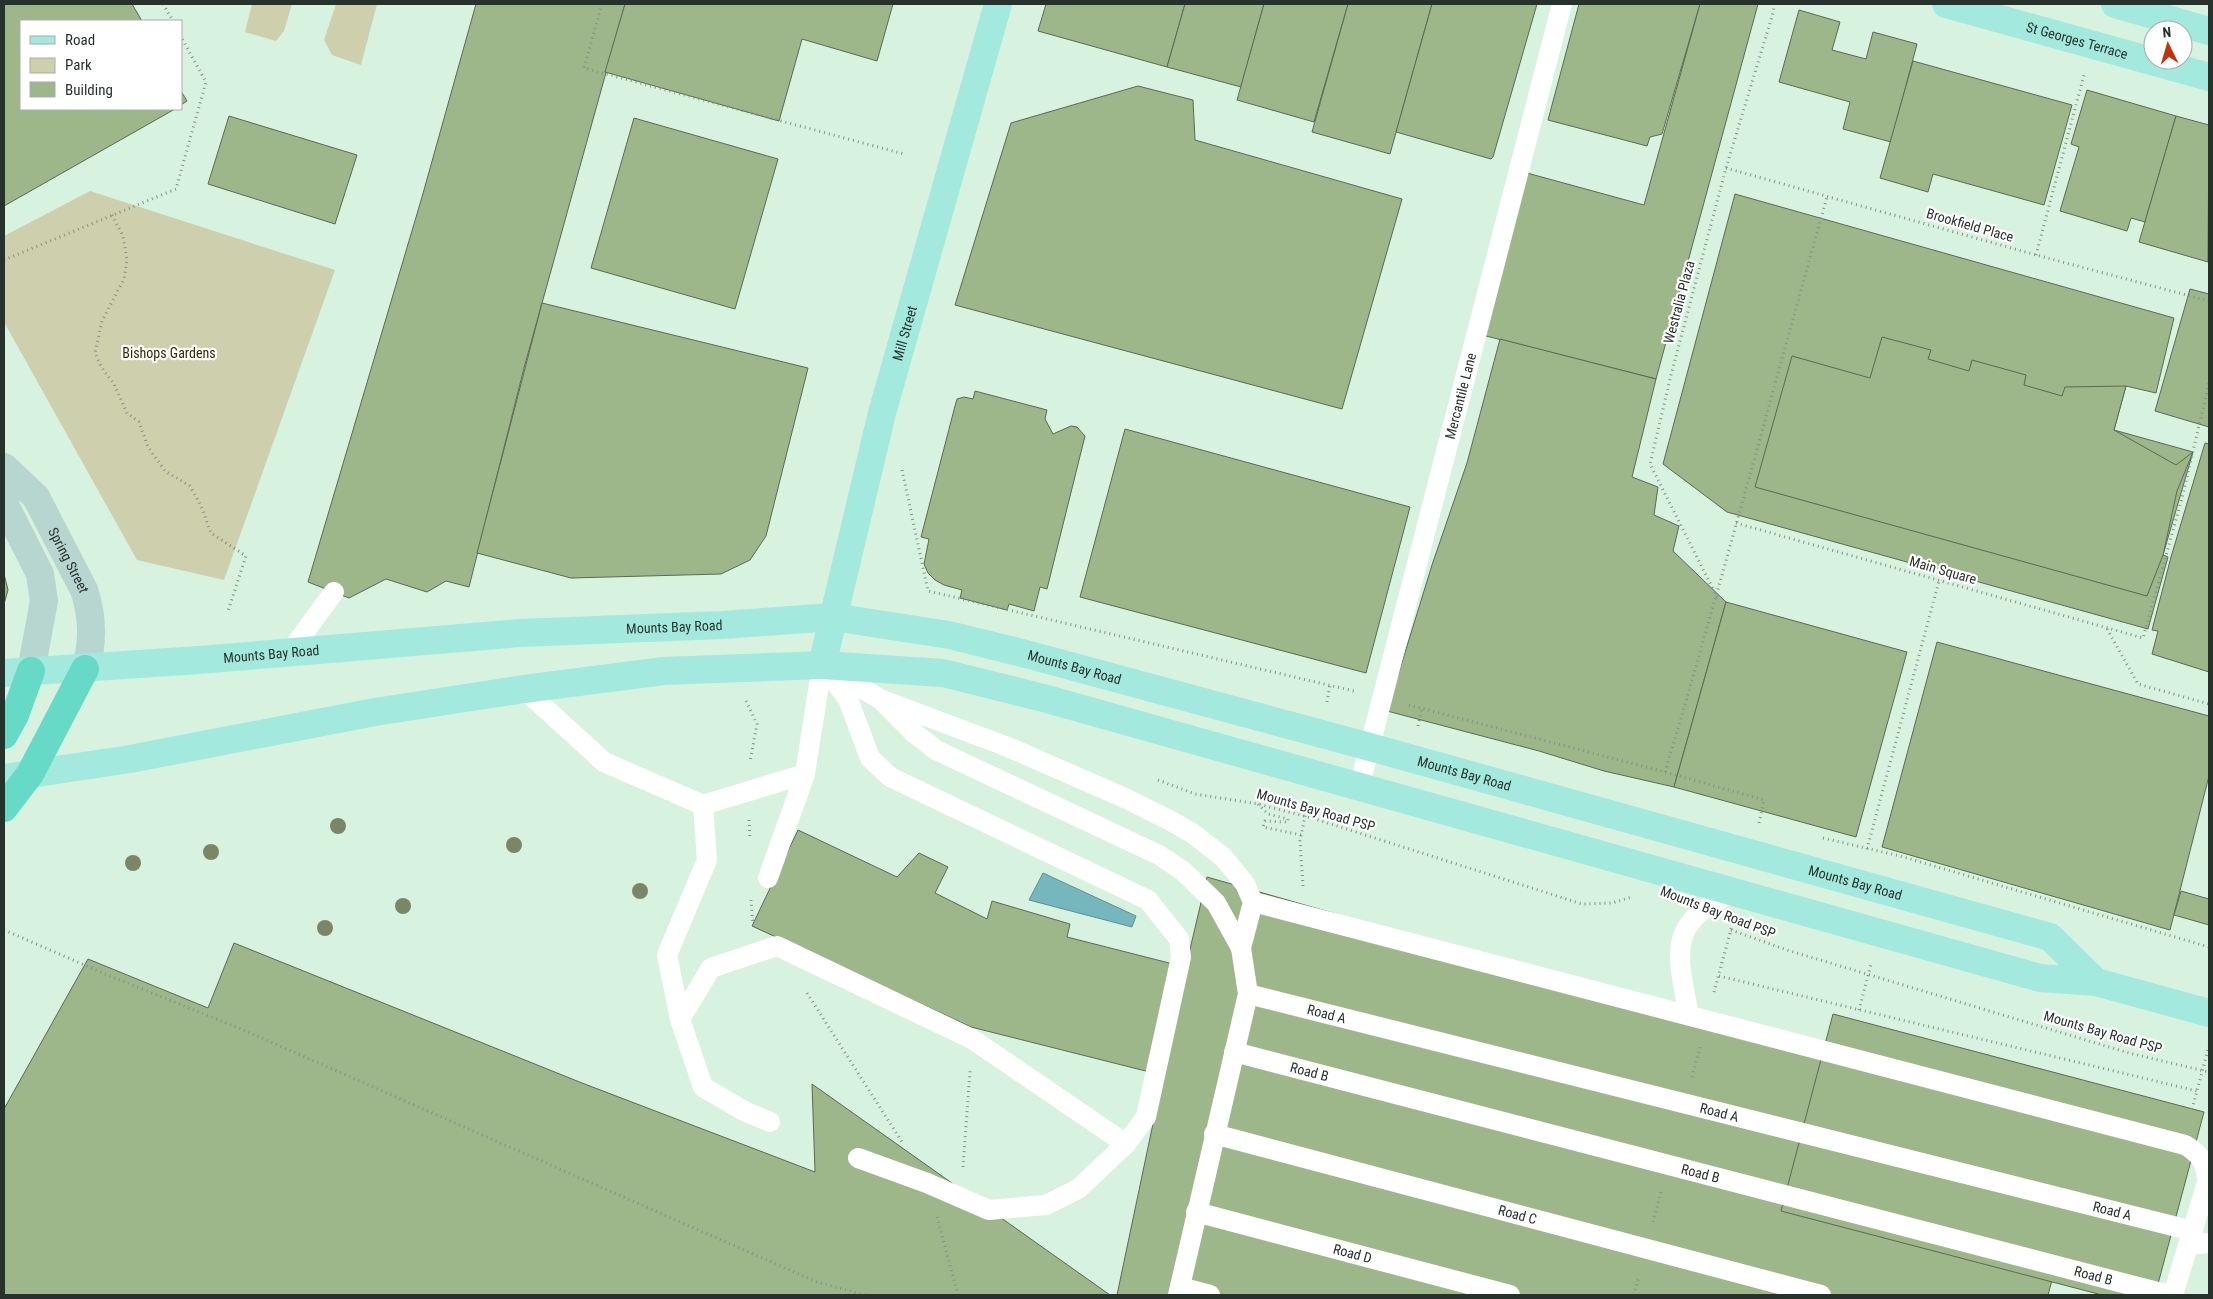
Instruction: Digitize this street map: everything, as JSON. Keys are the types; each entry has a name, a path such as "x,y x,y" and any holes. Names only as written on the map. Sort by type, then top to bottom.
{"highway":[{"path":"4,808 17,776 85,669"},
{"path":"4,735 16,715 32,671"}],"main road":[{"name":"Mill Street","path":"822,665 882,413 998,4"},
{"name":"St Georges Terrace","path":"1946,4 2209,77"},
{"path":"2115,4 2209,31"},
{"name":"Spring Street","path":"4,468 36,497 84,590 88,603 91,632 91,650 85,669"},
{"name":"Spring Street","path":"4,468 4,505 40,574 44,601 32,671"},
{"name":"Mounts Bay Road","path":"4,673 85,669 520,633 722,625 833,617 949,634 1370,747 2050,937 2096,982"},
{"name":"Mounts Bay Road","path":"17,776 130,759 375,712 524,689 664,671 822,665 943,673 1047,699 2040,978 2096,982 2209,1013"}],"lane":[{"name":"Mercantile Lane","path":"1359,788 1562,4"},
{"path":"290,652 334,592"},
{"path":"822,665 880,699 1008,746 1127,799 1192,833 1223,857 1245,884 1253,902 1242,948 1248,994 1179,1291 1210,1295"},
{"path":"768,878 805,774 822,665"},
{"path":"822,665 848,699 870,758 890,777 1148,900 1179,939 1181,957 1146,1117 1126,1144 1078,1189 1046,1205 989,1210 927,1183 858,1158"},
{"path":"524,689 604,762 703,805 805,774"},
{"path":"880,699 913,732 936,750 1159,855 1183,871 1216,903 1242,948"},
{"path":"703,805 707,860 667,955 680,1019 703,1087 744,1111 770,1122"},
{"path":"1689,1015 1679,955 1684,935 1703,908 1733,893"},
{"path":"1253,902 2185,1146 2195,1151 2206,1162 2207,1183 2173,1295"},
{"path":"680,1019 711,968 777,946 972,1039 1126,1144"},
{"name":"Road A","path":"1248,994 2209,1243"},
{"name":"Road B","path":"1234,1052 2169,1295"},
{"name":"Road C","path":"1214,1134 1821,1295"},
{"name":"Road D","path":"1196,1212 1510,1295"}],"path":[{"path":"163,4 172,20"},
{"path":"602,4 584,68 904,154"},
{"name":"Westralia Plaza","path":"1717,597 1650,464 1671,375 1726,168 1773,13 1774,4"},
{"path":"4,260 176,189 206,82 182,39"},
{"path":"2036,255 2086,69"},
{"name":"Brookfield Place","path":"1726,168 2036,255 2209,300"},
{"path":"1666,772 1717,597 1827,197"},
{"path":"112,215 123,236 127,260 124,279 102,321 96,339 95,352 102,368 114,384 127,413 139,422 153,455 165,471 190,486 201,506 211,533 246,556 228,611"},
{"name":"Main Square","path":"1736,523 2143,638 2182,498 2209,383"},
{"path":"901,467 928,591 1358,692"},
{"path":"1868,849 1939,581"},
{"path":"2107,628 2138,684 2209,704"},
{"path":"746,701 757,724 748,769"},
{"path":"1404,704 1666,772 1764,800 1758,830"},
{"path":"1418,727 1422,709"},
{"name":"Mounts Bay Road PSP","path":"1149,777 1195,794 1258,804 1312,818 1582,904 1612,903 1640,895"},
{"path":"1258,804 1268,814 1288,819 1288,822 1265,821 1263,827 1301,835"},
{"path":"749,818 750,848"},
{"path":"1759,822 1768,824"},
{"path":"1822,838 1900,856 2209,947"},
{"path":"751,894 753,936 777,946"},
{"name":"Mounts Bay Road PSP","path":"1695,917 1787,950 1863,973 2129,1053 2209,1072"},
{"path":"1714,995 1733,921"},
{"path":"4,930 105,974 241,1029 817,1282 865,1295"},
{"path":"1719,976 2197,1091"},
{"path":"803,987 927,1183 958,1295"},
{"path":"961,1198 972,1039"},
{"path":"1691,1081 1701,1043"},
{"path":"2192,1109 2209,1046"},
{"path":"1651,1230 1664,1183"},
{"path":"1634,1295 1642,1267"}],"green space":[{"path":"252,4 292,4 284,31 276,41 245,32"},
{"path":"336,4 377,4 361,65 332,55 324,40"},
{"name":"Bishops Gardens","path":"90,191 335,270 224,580 137,560 4,322 4,236"}],"water":[{"path":"1043,873 1136,916 1132,927 1029,900"}],"building":[{"path":"4,4 132,4 141,20 20,20 20,110 173,110 4,206"},
{"path":"476,4 625,4 524,368 469,587 446,581 427,592 386,579 349,598 308,582 422,197"},
{"path":"625,4 893,4 877,61 802,39 779,121 605,72"},
{"path":"1046,4 1185,4 1167,67 1038,31"},
{"path":"1185,4 1264,4 1241,87 1167,67"},
{"path":"1264,4 1348,4 1314,122 1237,100"},
{"path":"1348,4 1432,4 1390,154 1312,132"},
{"path":"1432,4 1537,4 1491,159 1396,132"},
{"path":"1579,4 1700,4 1662,134 1650,137 1647,146 1548,120"},
{"path":"1700,4 1758,4 1656,379 1482,335 1527,173 1644,205"},
{"path":"1799,10 1840,22 1832,50 1866,59 1873,32 1917,44 1891,142 1843,129 1850,102 1779,82"},
{"path":"1913,61 2072,105 2044,205 1933,174 1928,192 1880,178"},
{"path":"1138,86 1193,100 1195,140 1402,199 1342,409 955,305 1011,123"},
{"path":"2087,90 2176,116 2145,222 2131,218 2127,231 2060,211 2079,147 2071,144"},
{"path":"182,93 187,101 182,104"},
{"path":"229,116 357,155 335,224 208,184"},
{"path":"2176,116 2209,125 2208,262 2139,242"},
{"path":"634,118 778,159 735,309 591,268"},
{"path":"1735,194 2174,318 2156,393 2126,386 2114,430 2193,452 2163,555 2168,557 2148,629 1727,512 1663,464"},
{"path":"2190,289 2209,294 2209,427 2155,411"},
{"path":"542,303 808,368 766,536 750,560 721,574 571,578 477,553"},
{"path":"1882,337 1931,350 1928,359 1969,371 1972,360 2026,375 2024,385 2062,396 2065,387 2126,386 2114,430 2176,465 2193,452 2177,491 2163,555 2147,596 1755,487 1792,356 1870,378"},
{"path":"1500,339 1656,379 1632,477 1658,487 1654,515 1679,526 1673,551 1726,602 1674,787 1604,771 1539,751 1387,711 1432,565 1467,463"},
{"path":"975,391 1047,410 1045,419 1053,434 1071,426 1077,427 1085,436 1047,589 1040,587 1034,611 1009,604 1007,610 960,598 962,590 944,585 935,580 928,573 924,564 929,539 921,537 957,399 964,397 973,399"},
{"path":"1125,429 1410,507 1366,673 1080,597"},
{"path":"2205,443 2209,444 2209,672 2152,654 2158,631 2152,630 2171,557"},
{"path":"4,574 8,590 4,604"},
{"path":"1726,602 1907,652 1856,837 1674,787"},
{"path":"1937,642 2209,716 2209,776 2170,930 1882,847"},
{"path":"798,830 897,877 919,853 948,867 935,893 987,919 992,901 1070,924 1067,937 1354,1010 1328,1117 971,1027 752,926"},
{"path":"1207,877 1689,1015 2095,1121 2048,1295 1117,1295 1187,962"},
{"path":"2181,891 2209,899 2209,925 2174,915"},
{"path":"234,943 582,1083 815,1172 812,1084 1110,1295 4,1295 4,1109 88,959 208,1008"},
{"path":"1833,1014 2204,1112 2155,1295 2102,1295 1781,1211"}]}
